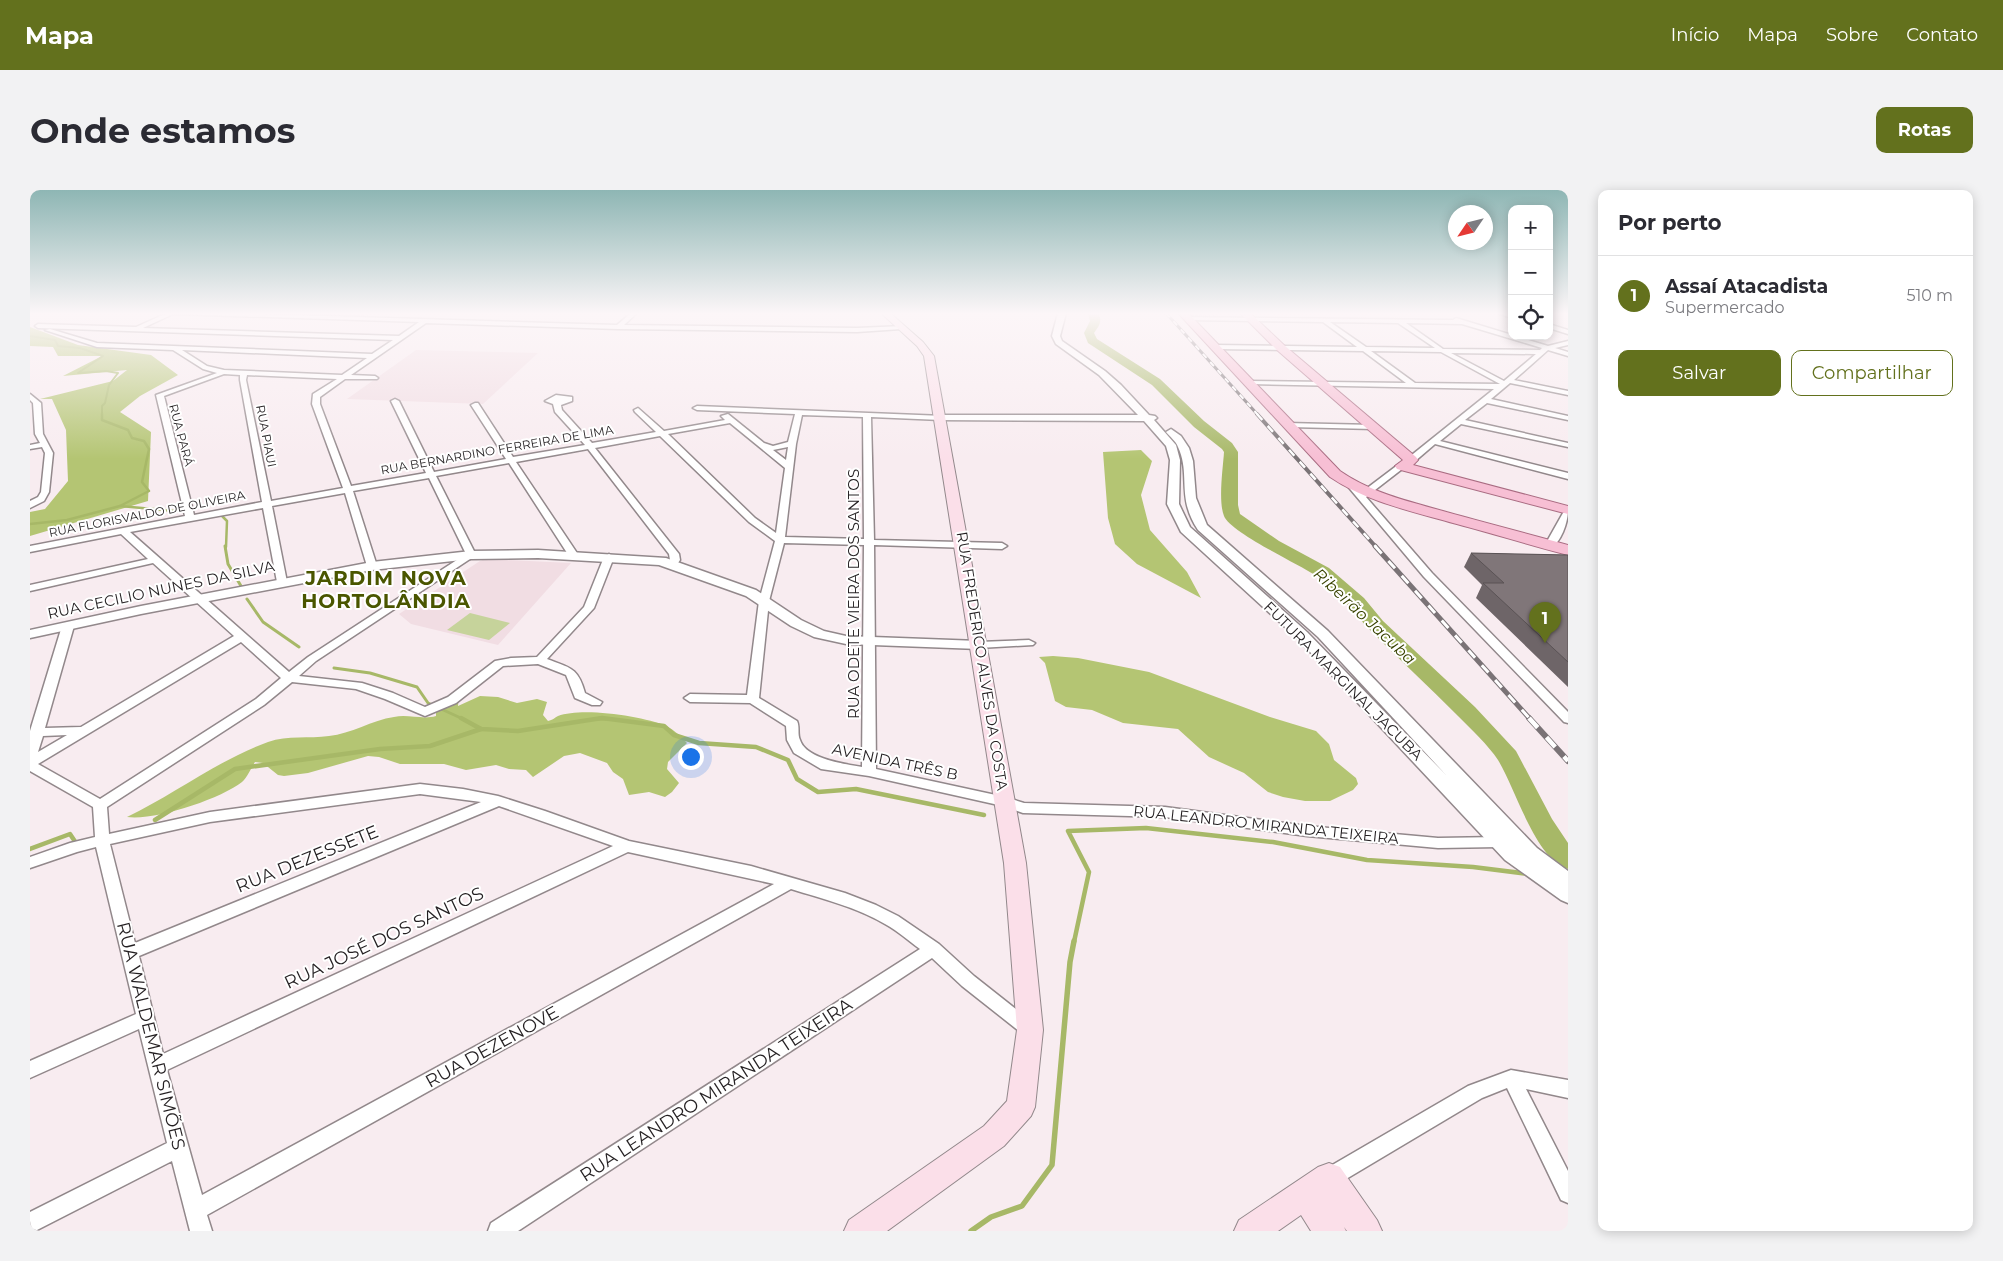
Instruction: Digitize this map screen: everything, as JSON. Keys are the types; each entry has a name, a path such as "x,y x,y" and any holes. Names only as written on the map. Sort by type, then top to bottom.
{"main road":[{"name":"RUA FREDERICO ALVES DA COSTA","path":"860,1231 994,1136 1020,1107 1030,1030 1016,863 978,644 942,418 930,362"},
{"path":"1230,362 1335,474 1364,495 1568,550"},
{"path":"1297,362 1397,447 1407,463 1568,511"},
{"path":"1250,1231 1318,1187"},
{"path":"1318,1187 1330,1231"},
{"path":"1318,1187 1366,1231"}],"street":[{"path":"195,362 205,368 224,372 374,378"},
{"path":"364,362 316,396 316,404 348,490 372,566"},
{"name":"FUTURA MARGINAL JACUBA","path":"1086,362 1180,440 1185,449 1190,504 1193,515 1202,527 1323,634 1530,853 1562,884"},
{"name":"FUTURA MARGINAL JACUBA","path":"1096,362 1111,372 1152,418 1171,445 1174,454 1172,504 1185,529 1302,636 1499,842 1531,870 1562,884"},
{"path":"1381,362 1413,385"},
{"path":"1463,362 1505,384"},
{"path":"1531,362 1436,442 1364,495 1428,575 1568,719"},
{"name":"RUA PARÁ","path":"190,518 160,396 224,372"},
{"name":"RUA PIAUI","path":"244,373 243,380 282,582"},
{"path":"1250,382 1413,385 1505,384 1568,393"},
{"path":"30,396 34,404 39,434 49,453 46,492 41,498 30,505"},
{"path":"1485,400 1568,418"},
{"path":"241,637 30,764 100,804 260,702 312,659 472,555 395,402"},
{"path":"557,403 558,410 590,446 674,554 675,560 672,564"},
{"path":"475,405 574,556"},
{"path":"697,408 942,418 1152,418"},
{"path":"720,409 720,412 730,421 789,467"},
{"path":"638,410 752,520 780,540 1002,546"},
{"path":"690,698 753,699 764,601 780,540 776,519 789,467 799,413"},
{"name":"RUA ODETE VIEIRA DOS SANTOS","path":"867,415 869,772"},
{"name":"RUA BERNARDINO FERREIRA DE LIMA","path":"268,504 730,421"},
{"path":"1459,421 1568,445"},
{"path":"1289,424 1374,427"},
{"path":"1436,442 1568,476"},
{"path":"30,447 44,444"},
{"path":"760,445 773,448 792,444"},
{"path":"1397,447 1412,450 1426,449"},
{"name":"RUA FLORISVALDO DE OLIVEIRA","path":"30,549 268,504"},
{"path":"1550,545 1568,511"},
{"path":"752,520 776,519"},
{"path":"123,531 288,678 358,686 389,696 421,712 430,711 452,700 498,663 540,660 571,673 576,682 579,695 596,702"},
{"name":"RUA CECILIO NUNES DA SILVA","path":"30,634 282,582 372,566 504,553 661,561 751,594 796,623 820,634 846,640 978,644 1029,643"},
{"path":"540,660 589,608 609,557"},
{"path":"30,588 154,560"},
{"path":"30,757 68,626"},
{"name":"AVENIDA TRÊS B","path":"753,699 792,724 793,740 799,750 826,766 869,772 1005,802"},
{"path":"36,732 82,731"},
{"path":"30,863 75,847 102,840 210,817 420,789 498,801 540,814 627,846 751,872 845,899 870,909 892,920 933,949 968,981 1030,1030"},
{"name":"RUA DEZESSETE","path":"130,952 498,801"},
{"name":"RUA LEANDRO MIRANDA TEIXEIRA","path":"1005,802 1023,808 1083,812 1133,810 1165,812 1299,830 1438,843 1499,842"},
{"name":"RUA WALDEMAR SIMÕES","path":"100,804 102,840 157,1066 201,1231"},
{"name":"RUA JOSÉ DOS SANTOS","path":"157,1066 627,846"},
{"name":"RUA DEZENOVE","path":"196,1210 788,884"},
{"name":"RUA LEANDRO MIRANDA TEIXEIRA","path":"499,1231 933,949"},
{"path":"30,1070 145,1018"},
{"path":"1511,1078 1568,1193"},
{"path":"1318,1187 1475,1092 1511,1078 1568,1089"},
{"path":"30,1223 179,1147"}],"shaded area":[{"path":"400,362 529,362 483,404 347,399"},
{"path":"486,559 571,563 498,645 411,624 399,614 480,561"}],"green space":[{"path":"91,362 160,362 178,375 140,396 120,412 151,432 148,501 30,536 30,512 45,509 68,481 66,430 52,399 40,399 113,381 127,370 63,376"},
{"path":"1141,450 1152,461 1141,495 1150,530 1187,572 1201,598 1137,564 1115,544 1108,518 1103,452"},
{"path":"470,613 510,623 489,640 447,630"},
{"path":"1039,657 1078,658 1149,672 1270,717 1316,731 1329,744 1334,760 1356,778 1358,784 1353,790 1330,801 1305,801 1268,792 1244,773 1209,757 1178,729 1123,723 1092,710 1066,707 1055,701 1045,663"},
{"path":"459,696 458,706 480,696 498,697 517,703 537,699 547,702 543,715 548,721 569,713 582,712 628,716 656,722 672,729 687,743 668,762 667,769 679,783 665,797 649,792 629,795 623,779 613,772 607,763 580,753 564,756 533,777 526,770 509,769 496,765 466,770 444,764 400,764 379,757 368,756 308,773 284,776 278,775 263,763 255,762 242,782 232,789 203,802 154,816 127,817 232,758 268,742 337,735 394,717 436,716 436,712 428,709"}],"building":[{"path":"1471,553 1568,555 1568,662 1483,583 1504,583"}],"waterway":[{"path":"95,362 78,373 106,371 118,373 109,385 105,403 102,406 102,420 128,430 132,438 144,441 149,449 142,482 149,491 120,506"},
{"name":"Ribeirão Jacuba","path":"1124,362 1156,382 1199,424 1227,446 1231,452 1230,505 1232,516 1273,545 1323,572 1357,602 1376,625 1467,712 1508,756 1540,820 1556,847 1568,859"},
{"path":"30,524 67,520 120,506"},
{"path":"120,506 175,511"},
{"path":"221,515 227,521 226,547"},
{"path":"225,546 228,564 241,586"},
{"path":"247,599 263,622 299,647"},
{"path":"334,668 370,673 417,687 428,703 462,719"},
{"path":"462,719 481,729"},
{"path":"481,729 518,731 596,719"},
{"path":"596,719 610,719"},
{"path":"596,719 610,719"},
{"path":"610,719 664,726 674,735 699,743 756,747 788,760 797,779 818,792 856,789 984,815"},
{"path":"155,820 235,769 380,749 430,746 481,729"},
{"path":"1074,942 1089,872 1068,831 1146,828 1273,842 1367,860 1473,867 1529,874"},
{"path":"30,849 70,834 76,843"},
{"path":"971,1231 991,1217 1022,1206 1052,1165 1070,962 1074,941"}],"railway":[{"path":"1210,362 1258,415"},
{"path":"1257,414 1376,547"},
{"path":"1375,546 1530,719"},
{"path":"1529,718 1568,761"}],"place":[{"name":"Assaí Atacadista","path":"1545,643"}],"district":[{"name":"JARDIM NOVA HORTOLÂNDIA","path":"386,590"}]}
